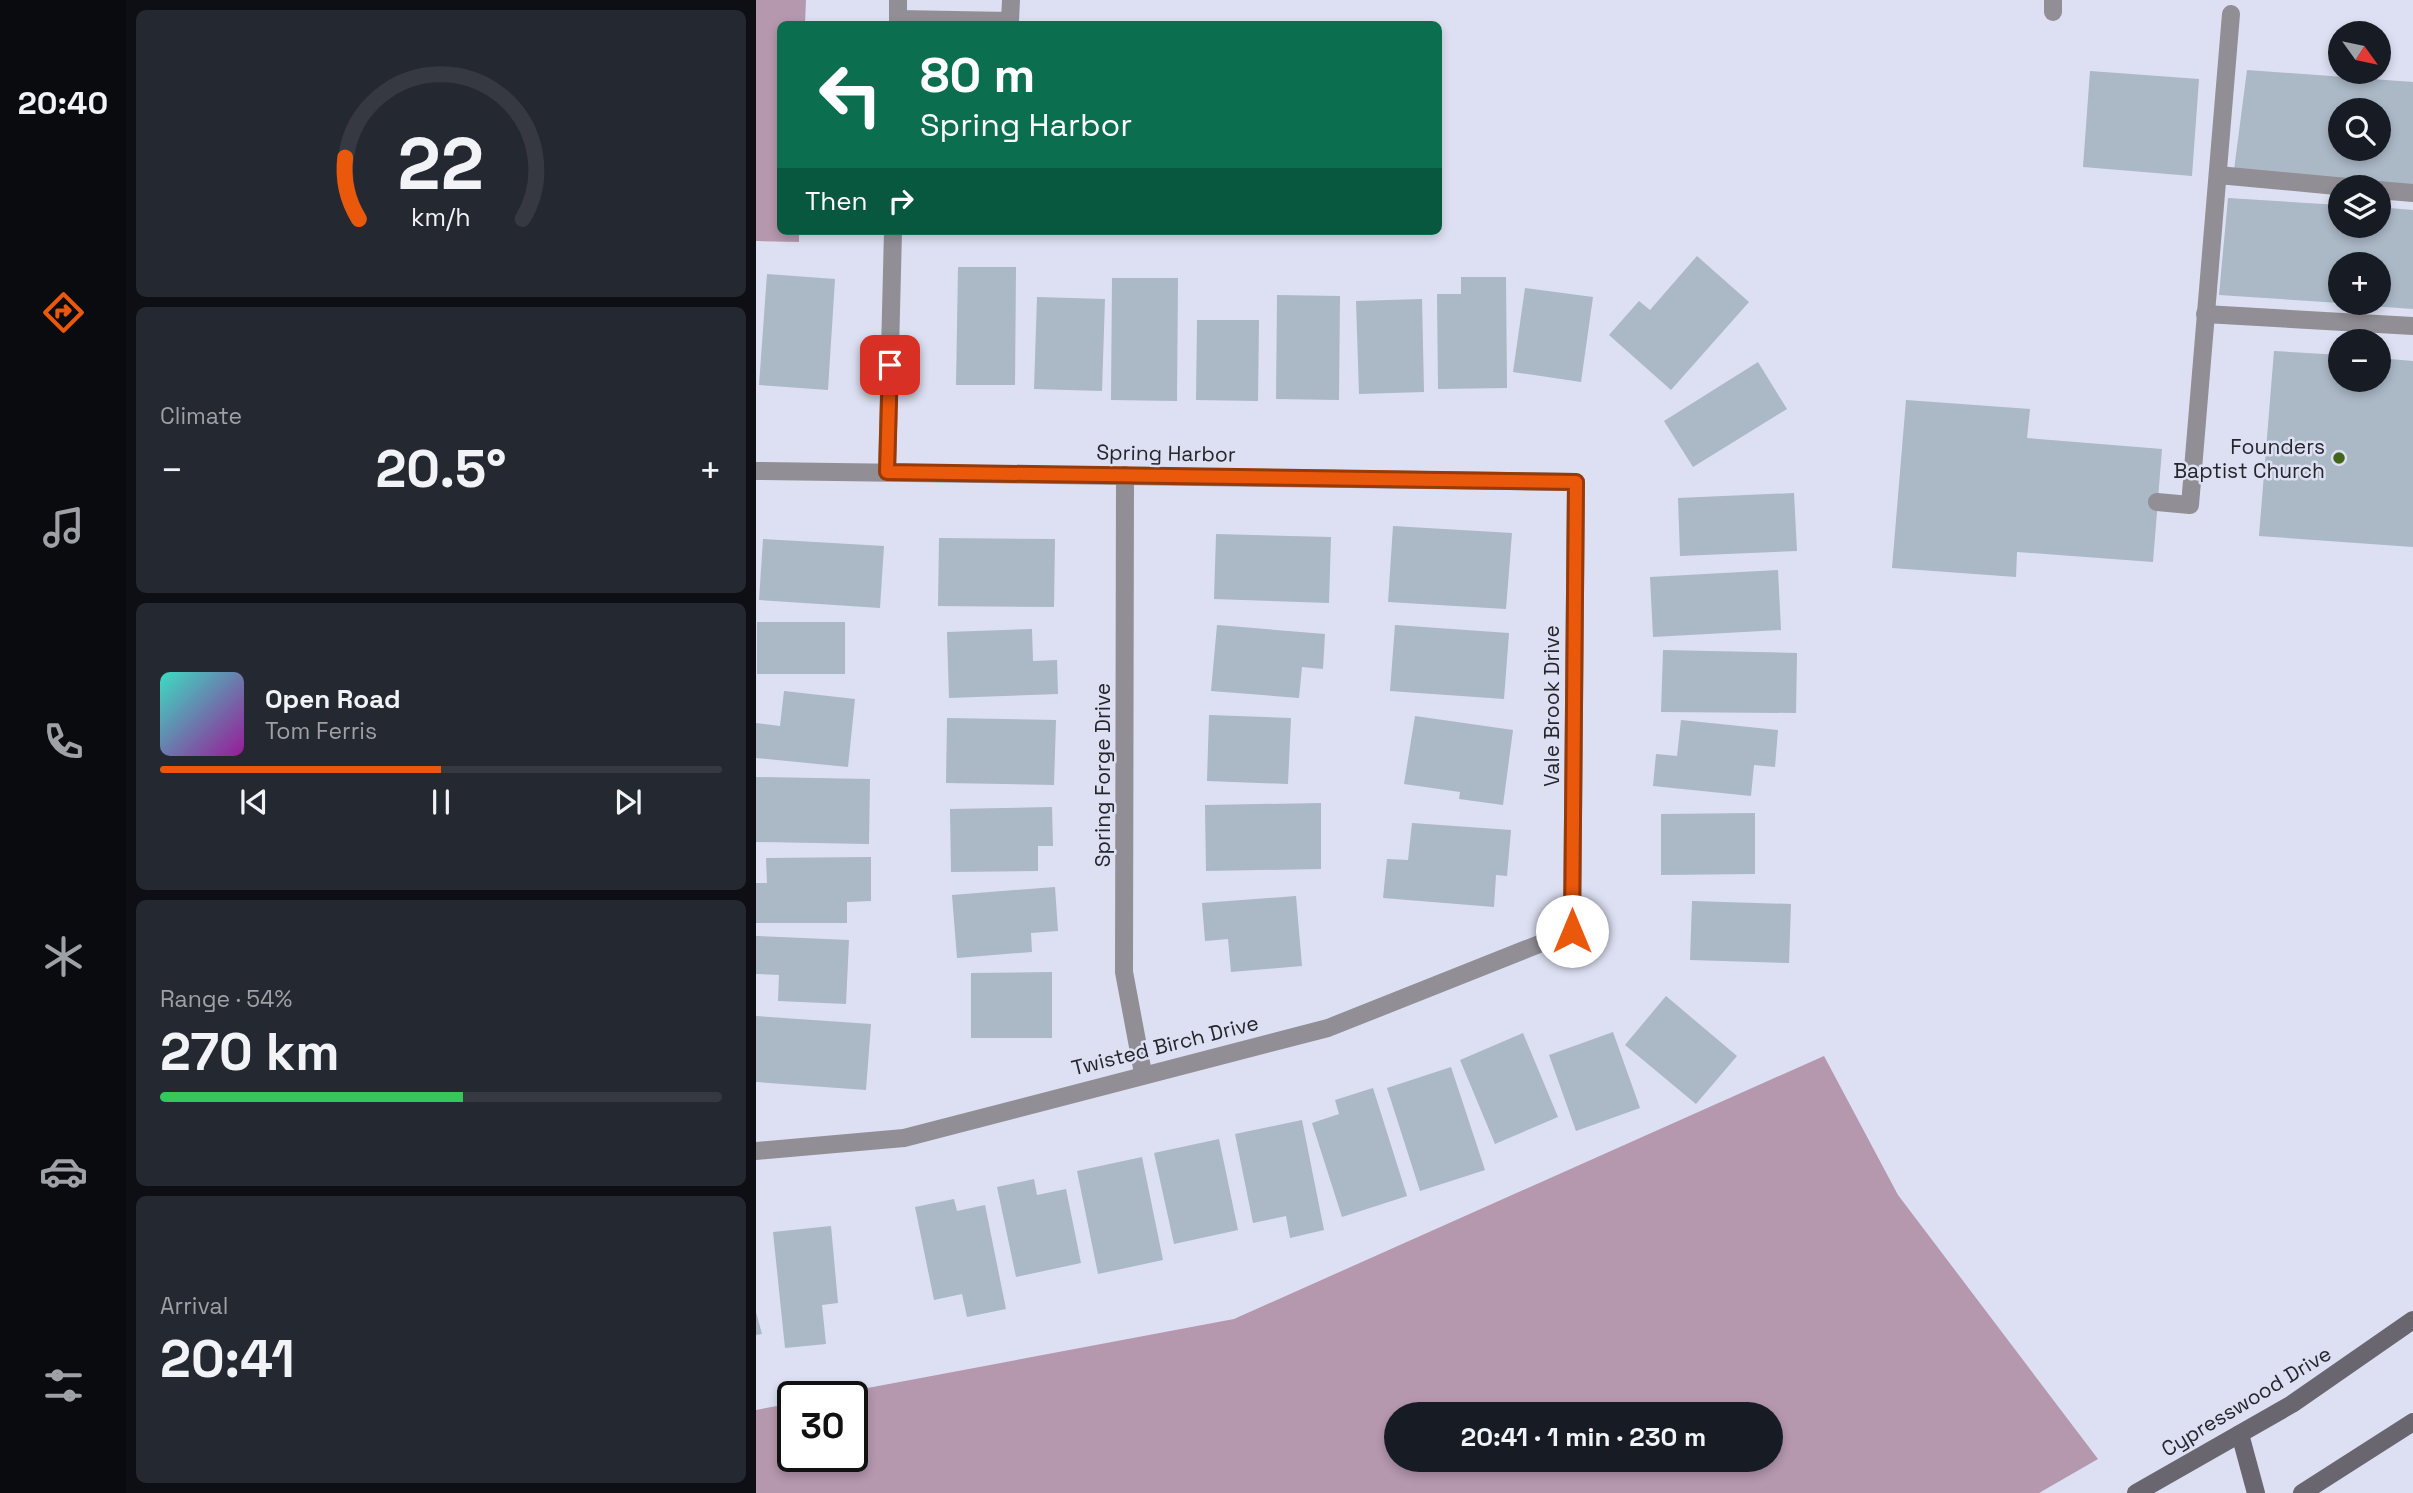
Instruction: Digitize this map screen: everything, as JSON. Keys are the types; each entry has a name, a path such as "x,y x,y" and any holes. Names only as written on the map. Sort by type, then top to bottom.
{"main road":[{"name":"Cypresswood Drive","path":"2136,1493 2292,1404 2413,1320"},
{"path":"2302,1493 2413,1422"},
{"path":"2240,1434 2256,1493"}],"street":[{"path":"898,0 898,21"},
{"path":"1010,21 1012,0"},
{"path":"2157,502 2190,505 2231,14"},
{"path":"2218,175 2328,185"},
{"path":"2391,191 2413,193"},
{"path":"887,472 893,235"},
{"path":"2205,314 2413,326"},
{"name":"Spring Harbor","path":"756,471 1576,482"},
{"name":"Spring Forge Drive","path":"1125,475 1124,972 1143,1073"},
{"name":"Vale Brook Drive","path":"1572,931 1576,482"},
{"name":"Twisted Birch Drive","path":"756,1151 904,1138 1143,1073 1328,1028 1572,931"}],"shaded area":[{"path":"756,0 806,0 805,21 777,21 777,235 799,235 799,242 756,241"},
{"path":"1824,1056 1898,1195 2098,1459 2039,1493 756,1493 756,1410 777,1406 777,1472 868,1472 868,1388 1234,1319"}],"building":[{"path":"2247,70 2328,76 2328,84 2391,84 2391,80 2413,82 2413,185 2391,183 2391,175 2328,175 2328,178 2234,170"},
{"path":"2090,71 2199,79 2192,176 2083,167"},
{"path":"2228,198 2328,204 2328,238 2391,238 2391,208 2413,210 2413,309 2391,307 2391,252 2328,252 2328,302 2219,295"},
{"path":"1697,256 1749,302 1671,390 1609,335 1639,301 1650,310"},
{"path":"958,267 1016,267 1015,385 956,385"},
{"path":"767,274 835,279 828,390 759,385"},
{"path":"1461,277 1506,277 1507,388 1438,389 1437,294 1461,294"},
{"path":"1112,278 1178,278 1177,401 1111,400"},
{"path":"1525,288 1593,297 1581,382 1513,372"},
{"path":"1277,295 1340,296 1339,400 1276,399"},
{"path":"1037,297 1105,299 1102,391 1034,389"},
{"path":"1422,299 1424,392 1359,394 1356,301"},
{"path":"1197,320 1259,320 1258,401 1196,400"},
{"name":"Founders Baptist Church","path":"2274,351 2328,354 2328,392 2391,392 2391,359 2413,361 2413,547 2259,536"},
{"path":"1758,362 1787,409 1693,467 1664,421"},
{"path":"1906,400 2030,409 2027,438 2162,449 2153,562 2017,552 2016,577 1892,568"},
{"path":"1794,493 1797,551 1680,556 1678,498"},
{"path":"1393,526 1512,533 1506,609 1388,602"},
{"path":"1216,534 1331,537 1329,603 1214,599"},
{"path":"939,538 1055,539 1054,607 938,606"},
{"path":"763,539 884,546 880,608 759,600"},
{"path":"1778,570 1781,630 1653,637 1650,577"},
{"path":"757,622 845,622 845,674 757,674"},
{"path":"1217,625 1325,634 1323,669 1302,667 1299,698 1211,691"},
{"path":"1395,625 1509,633 1504,699 1390,691"},
{"path":"1032,629 1033,661 1057,660 1058,694 949,698 947,632"},
{"path":"1663,650 1797,653 1796,713 1661,712"},
{"path":"784,691 855,699 848,767 756,758 756,723 780,726"},
{"path":"1209,715 1291,718 1288,784 1207,781"},
{"path":"1415,716 1513,730 1503,805 1459,799 1460,792 1404,784"},
{"path":"947,718 1056,720 1054,785 946,783"},
{"path":"1681,720 1778,730 1775,767 1754,765 1751,796 1653,786 1656,754 1677,756"},
{"path":"756,777 870,779 869,844 756,842"},
{"path":"1321,803 1321,869 1206,871 1205,805"},
{"path":"1052,807 1053,846 1038,846 1038,871 951,872 950,809"},
{"path":"1755,813 1755,874 1661,875 1661,814"},
{"path":"1412,823 1511,830 1507,876 1496,875 1494,907 1383,898 1387,859 1408,860"},
{"path":"871,857 871,901 847,902 847,923 756,923 756,883 767,883 766,858"},
{"path":"1055,887 1058,931 1031,933 1032,952 957,958 952,895"},
{"path":"1296,896 1302,966 1231,972 1228,939 1205,941 1202,903"},
{"path":"1692,901 1791,904 1789,963 1690,960"},
{"path":"756,936 849,940 846,1004 778,1001 779,975 756,974"},
{"path":"1052,972 1052,1038 971,1038 971,973"},
{"path":"1666,996 1737,1056 1696,1104 1625,1045"},
{"path":"756,1016 871,1024 866,1090 756,1082"},
{"path":"1613,1032 1640,1108 1576,1131 1549,1055"},
{"path":"1523,1033 1558,1117 1495,1144 1460,1060"},
{"path":"1451,1067 1485,1170 1420,1191 1387,1088"},
{"path":"1373,1088 1407,1196 1342,1217 1312,1123 1339,1114 1335,1100"},
{"path":"1302,1120 1324,1230 1290,1238 1286,1216 1253,1223 1235,1134"},
{"path":"1219,1139 1238,1230 1174,1244 1154,1153"},
{"path":"1142,1157 1163,1260 1098,1274 1077,1171"},
{"path":"1034,1179 1037,1195 1066,1189 1081,1263 1016,1277 997,1187"},
{"path":"954,1199 957,1211 985,1205 1006,1309 967,1317 962,1294 934,1300 915,1207"},
{"path":"831,1226 838,1303 822,1305 826,1344 785,1348 773,1232"},
{"path":"756,1312 762,1334 756,1335"}],"place":[{"name":"Founders Baptist Church","path":"2339,458"}],"route":[{"path":"890,365 887,472 1576,482 1572,931"}]}
